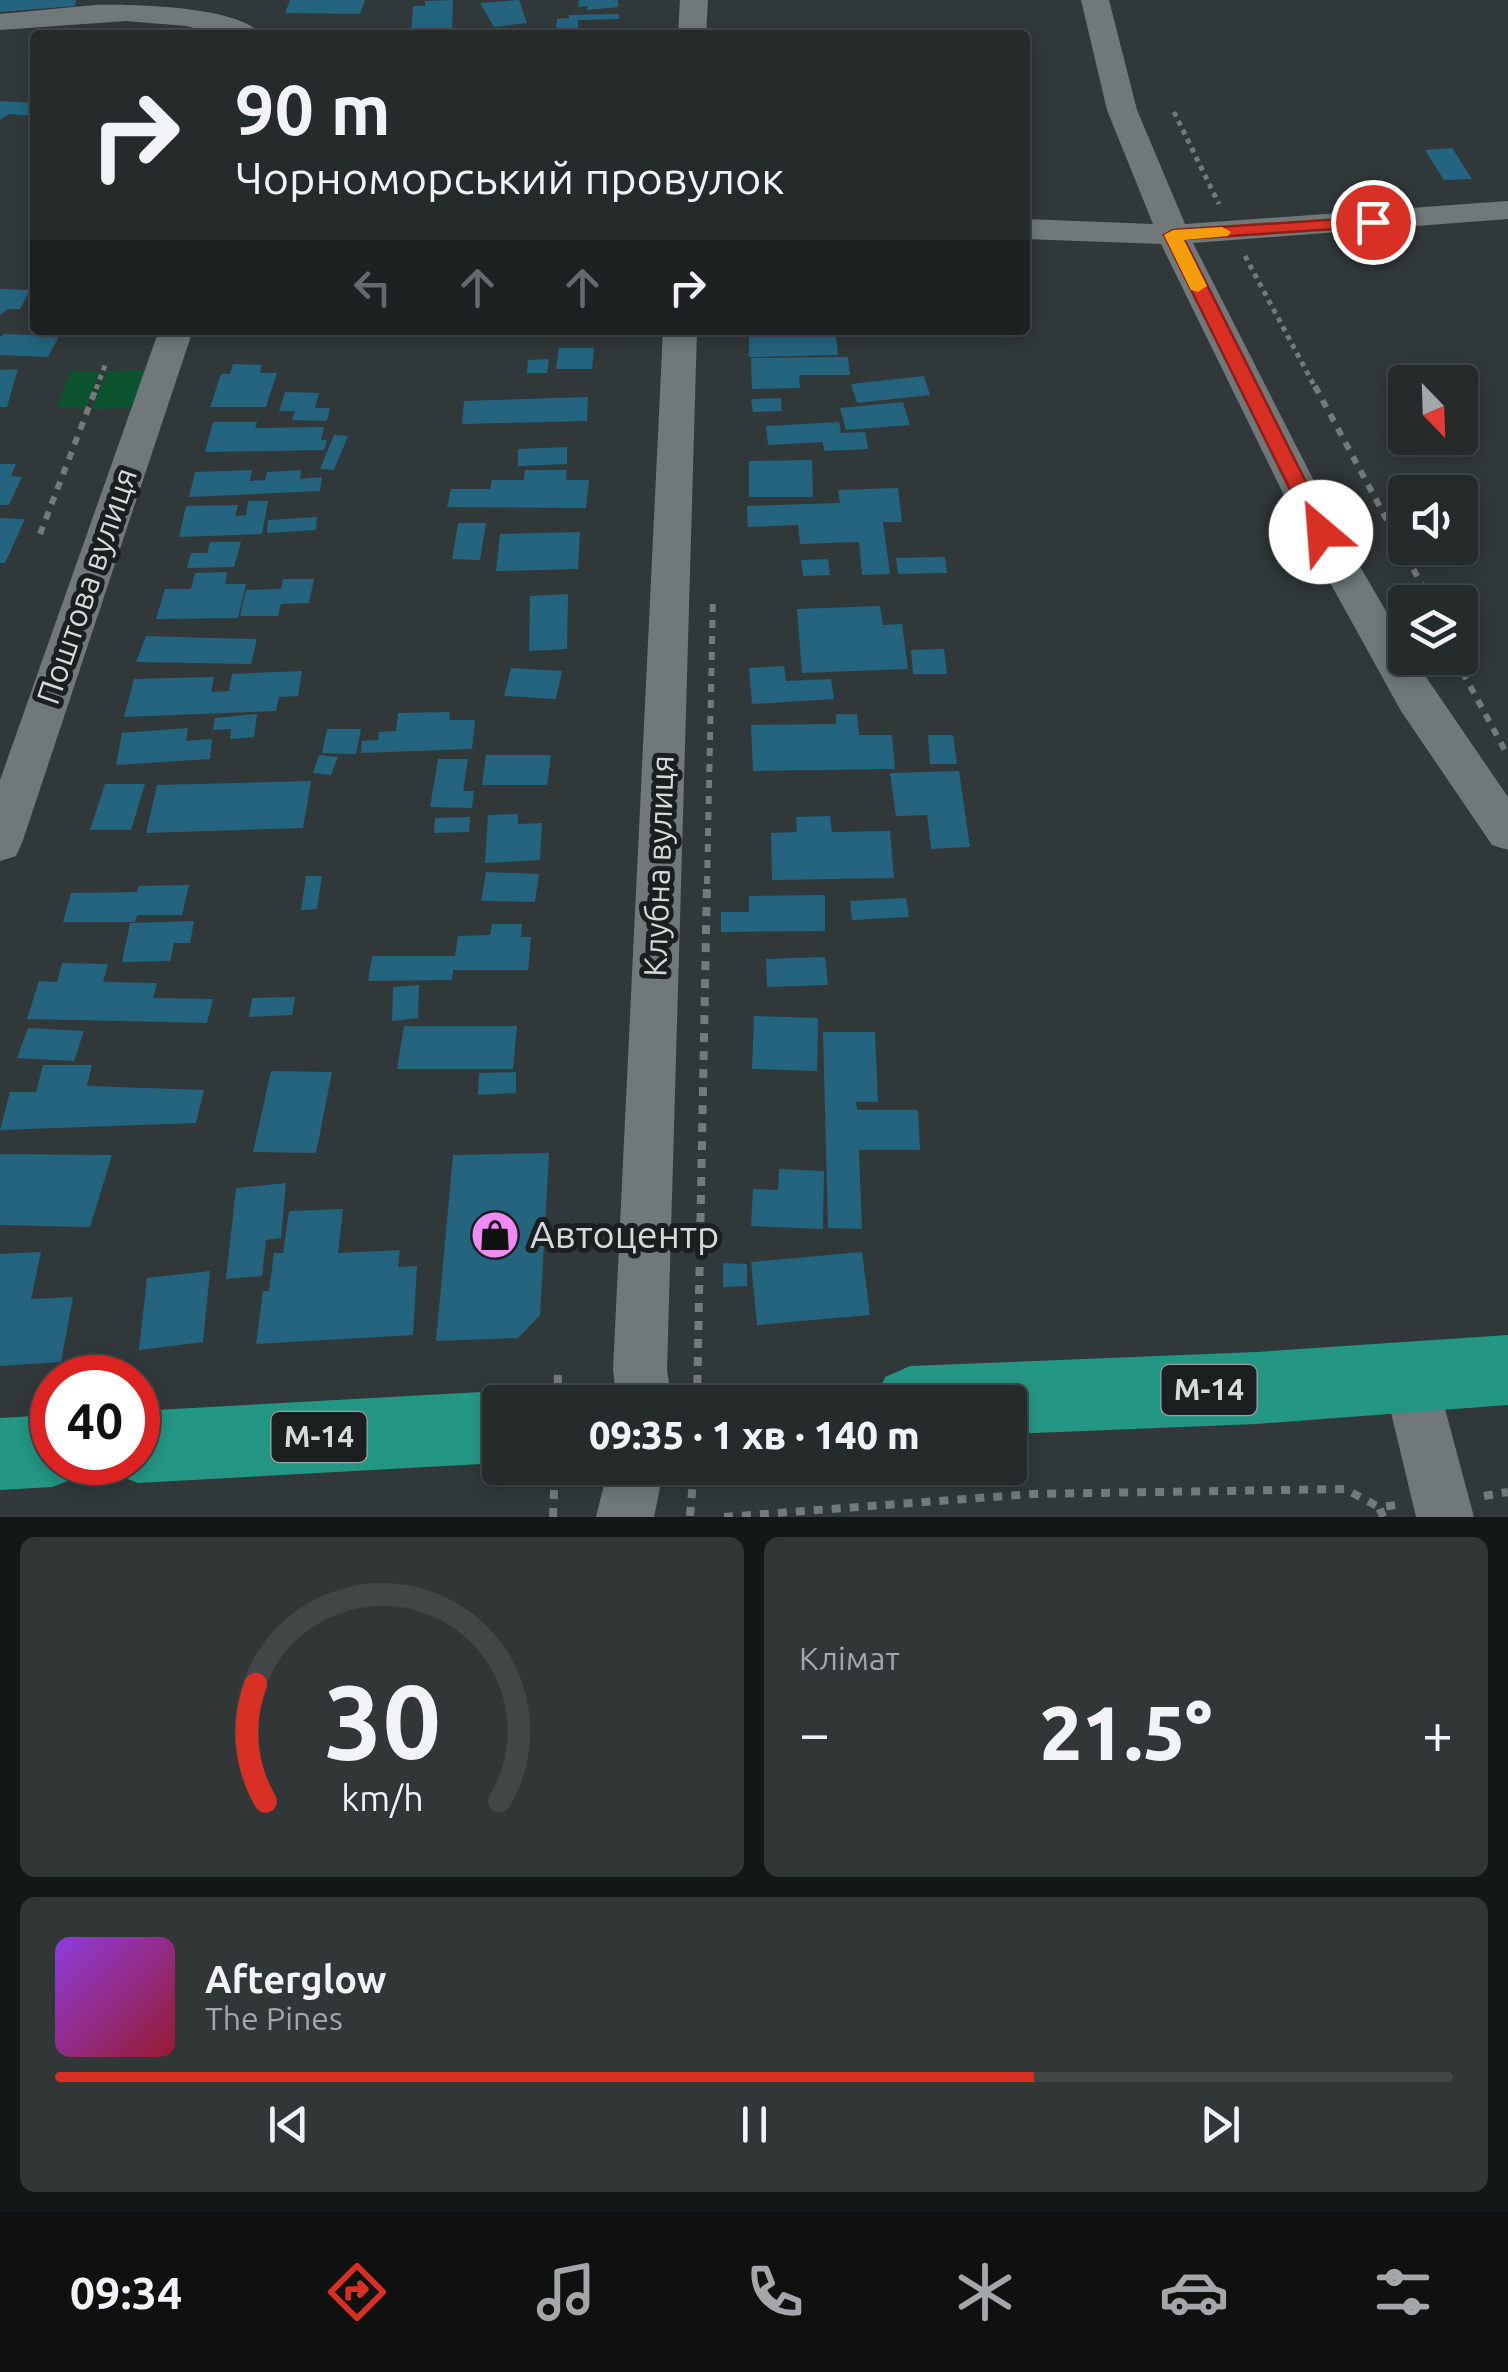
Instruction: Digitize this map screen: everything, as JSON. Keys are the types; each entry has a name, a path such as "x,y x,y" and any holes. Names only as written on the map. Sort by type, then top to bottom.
{"highway":[{"name":"М-14","path":"1027,1397 1410,1379 1508,1370"},
{"name":"М-14","path":"160,1446 482,1428"},
{"path":"0,1454 30,1453"}],"street":[{"path":"692,30 694,0"},
{"path":"1095,0 1122,110 1173,235 1340,566 1416,700 1508,832"},
{"path":"0,22 156,5 235,30"},
{"path":"1030,229 1173,235 1508,210"},
{"name":"Поштова вулиця","path":"0,842 174,335"},
{"name":"Клубна вулиця","path":"642,1385 680,335"},
{"path":"1410,1379 1445,1517"},
{"path":"625,1517 632,1485"}],"path":[{"path":"1174,112 1233,232 1422,585"},
{"path":"40,534 106,363"},
{"path":"697,1385 713,588"},
{"path":"1463,675 1508,756"},
{"path":"558,1374 558,1385"},
{"path":"553,1517 554,1485"},
{"path":"692,1485 688,1516 698,1517"},
{"path":"724,1517 1032,1494 1345,1489 1379,1507"}],"green space":[{"path":"146,370 132,408 92,409 106,371"},
{"path":"70,371 100,371 86,408 57,407"}],"building":[{"path":"0,0 76,0 75,6 0,12"},
{"path":"290,0 365,0 360,14 285,13"},
{"path":"453,0 452,30 411,30 413,6 425,6 425,1"},
{"path":"519,0 527,23 494,27 480,3"},
{"path":"579,0 618,0 618,7 587,10 588,6 578,7"},
{"path":"619,14 619,19 578,20 578,28 556,29 557,19 569,15"},
{"path":"0,101 30,103 30,116 9,114 0,120"},
{"path":"1452,148 1472,179 1444,180 1425,150"},
{"path":"0,289 30,290 20,309 8,309 0,315"},
{"path":"836,335 838,355 749,357 749,337"},
{"path":"59,336 48,357 0,355 0,337"},
{"path":"559,348 594,348 592,369 556,369"},
{"path":"848,357 850,375 799,375 800,388 752,389 751,358"},
{"path":"549,359 547,373 527,373 528,360"},
{"path":"233,364 262,365 260,373 277,373 266,407 210,407 221,374 230,374"},
{"path":"18,369 7,407 0,407 0,370"},
{"path":"924,376 930,395 857,403 851,384"},
{"path":"285,392 319,393 315,408 330,408 327,421 292,420 295,411 279,411"},
{"path":"588,397 587,421 462,424 464,401"},
{"path":"781,398 782,411 753,412 751,399"},
{"path":"903,402 910,425 846,430 840,408"},
{"path":"213,422 257,422 255,428 324,427 321,440 327,440 324,450 205,452"},
{"path":"839,422 841,433 865,432 868,449 824,451 823,442 768,445 766,426"},
{"path":"334,435 348,436 334,470 320,469"},
{"path":"567,447 567,464 518,466 518,449"},
{"path":"812,460 813,497 749,497 749,461"},
{"path":"0,464 16,464 11,476 22,477 9,505 0,505"},
{"path":"252,470 250,481 265,480 267,472 301,470 300,479 322,477 320,491 189,497 195,472"},
{"path":"525,470 567,470 566,480 589,480 586,508 447,507 451,489 490,489 492,480 524,480"},
{"path":"898,488 902,522 883,522 890,574 862,575 859,542 800,544 798,525 748,527 747,506 840,503 838,490"},
{"path":"248,501 268,501 262,534 179,537 186,506 238,505 235,516 246,515"},
{"path":"317,517 316,530 267,533 268,520"},
{"path":"0,518 25,519 5,563 0,563"},
{"path":"458,523 486,523 480,560 452,559"},
{"path":"580,532 578,569 496,571 500,534"},
{"path":"210,542 241,542 234,567 187,568 191,553 207,553"},
{"path":"945,557 947,573 898,574 896,558"},
{"path":"828,559 830,575 803,576 801,560"},
{"path":"227,572 225,584 246,584 238,618 156,619 165,589 191,589 195,573"},
{"path":"283,579 314,579 309,603 281,604 278,616 240,616 246,590 281,589"},
{"path":"568,594 567,649 529,651 530,596"},
{"path":"880,606 883,625 902,624 908,669 802,673 797,609"},
{"path":"146,636 257,639 251,664 136,662"},
{"path":"944,649 947,674 913,674 911,650"},
{"path":"784,666 786,681 831,679 834,699 752,704 749,668"},
{"path":"511,668 562,671 556,699 504,696"},
{"path":"302,671 298,696 279,697 276,711 124,717 134,679 214,677 211,692 229,691 232,674"},
{"path":"450,712 449,720 475,720 472,749 361,753 362,741 378,740 379,732 396,731 398,713"},
{"path":"257,714 254,737 230,739 231,729 213,730 215,718"},
{"path":"836,714 857,714 859,735 892,735 895,769 753,771 751,725 836,724"},
{"path":"188,728 186,741 212,739 210,759 116,765 122,733"},
{"path":"327,729 361,729 356,754 322,753"},
{"path":"928,735 953,735 957,764 930,764"},
{"path":"319,755 338,757 331,775 313,773"},
{"path":"486,755 551,755 547,785 482,785"},
{"path":"438,759 468,759 463,791 474,791 472,808 430,807"},
{"path":"959,771 970,847 931,849 927,815 896,816 890,773"},
{"path":"311,781 303,828 146,833 157,785"},
{"path":"105,784 145,784 131,830 90,830"},
{"path":"518,814 518,824 542,823 540,860 485,863 488,815"},
{"path":"830,816 832,832 890,831 894,878 772,880 771,833 797,832 796,817"},
{"path":"470,817 469,832 434,833 435,818"},
{"path":"486,872 539,874 535,902 481,901"},
{"path":"306,876 322,876 317,909 301,910"},
{"path":"189,885 182,915 137,915 135,922 63,922 71,893 137,892 139,886"},
{"path":"825,895 825,931 721,932 721,912 749,912 749,896"},
{"path":"906,898 909,917 852,920 850,901"},
{"path":"194,921 190,943 174,943 170,961 122,962 130,923"},
{"path":"492,924 522,924 521,937 531,937 528,970 453,970 452,980 368,981 372,956 455,956 458,936 490,935"},
{"path":"825,957 828,985 767,987 766,959"},
{"path":"62,963 108,964 103,982 157,983 153,998 213,999 207,1023 27,1019 39,981 57,982"},
{"path":"419,985 418,1018 392,1021 393,987"},
{"path":"295,997 292,1015 249,1017 252,998"},
{"path":"754,1016 818,1018 817,1071 752,1069"},
{"path":"404,1026 517,1026 513,1069 397,1069"},
{"path":"28,1028 84,1031 74,1061 17,1058"},
{"path":"823,1032 875,1032 878,1102 856,1102 857,1110 918,1110 920,1150 859,1150 862,1229 828,1228"},
{"path":"43,1065 92,1065 87,1086 204,1090 196,1123 0,1130 10,1092 36,1092"},
{"path":"271,1071 332,1072 316,1153 253,1152"},
{"path":"516,1072 516,1093 478,1095 479,1073"},
{"name":"Автоцентр","path":"549,1153 540,1315 518,1338 436,1341 453,1155"},
{"path":"0,1154 112,1155 90,1227 0,1225"},
{"path":"779,1169 824,1171 823,1229 751,1226 753,1189 778,1190"},
{"path":"286,1183 281,1238 266,1240 262,1276 226,1279 236,1188"},
{"path":"343,1209 338,1253 400,1250 398,1267 417,1266 413,1335 256,1344 263,1291 269,1291 274,1253 283,1253 289,1211"},
{"path":"41,1252 31,1299 73,1297 62,1355 30,1355 30,1364 0,1366 0,1254"},
{"path":"862,1252 870,1315 757,1325 751,1262"},
{"path":"723,1263 747,1264 747,1286 723,1287"},
{"path":"210,1271 203,1342 139,1350 147,1278"}],"slow traffic":[{"path":"1198,286 1173,235 1222,232"}],"place":[{"name":"Автоцентр","path":"495,1235"}],"route":[{"path":"1321,532 1173,235 1373,222"}]}
